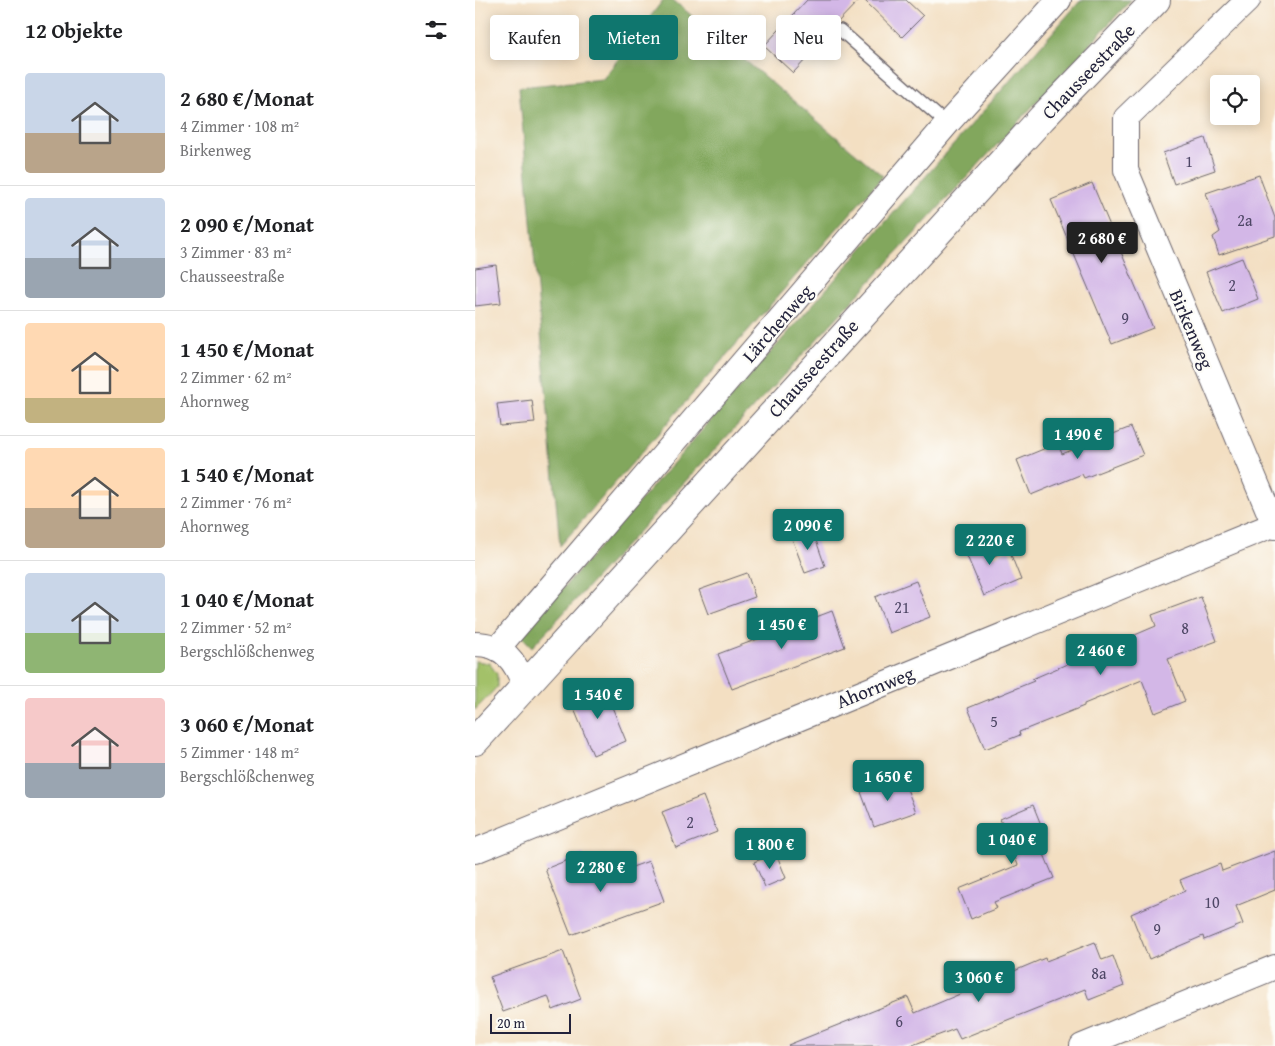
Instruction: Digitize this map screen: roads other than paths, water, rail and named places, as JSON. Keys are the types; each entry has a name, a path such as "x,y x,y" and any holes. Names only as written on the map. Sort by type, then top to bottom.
{"main road":[{"name":"Chausseestraße","path":"475,741 1041,118 1157,0"}],"street":[{"name":"Lärchenweg","path":"498,648 947,124 1059,0"},
{"name":"Birkenweg","path":"1248,0 1126,118 1126,170 1275,525"},
{"name":"Ahornweg","path":"475,851 1275,525"},
{"path":"475,644 485,644 498,648 517,666 525,686"},
{"path":"1082,1046 1275,967"}],"lane":[{"path":"841,31 947,124"}]}
